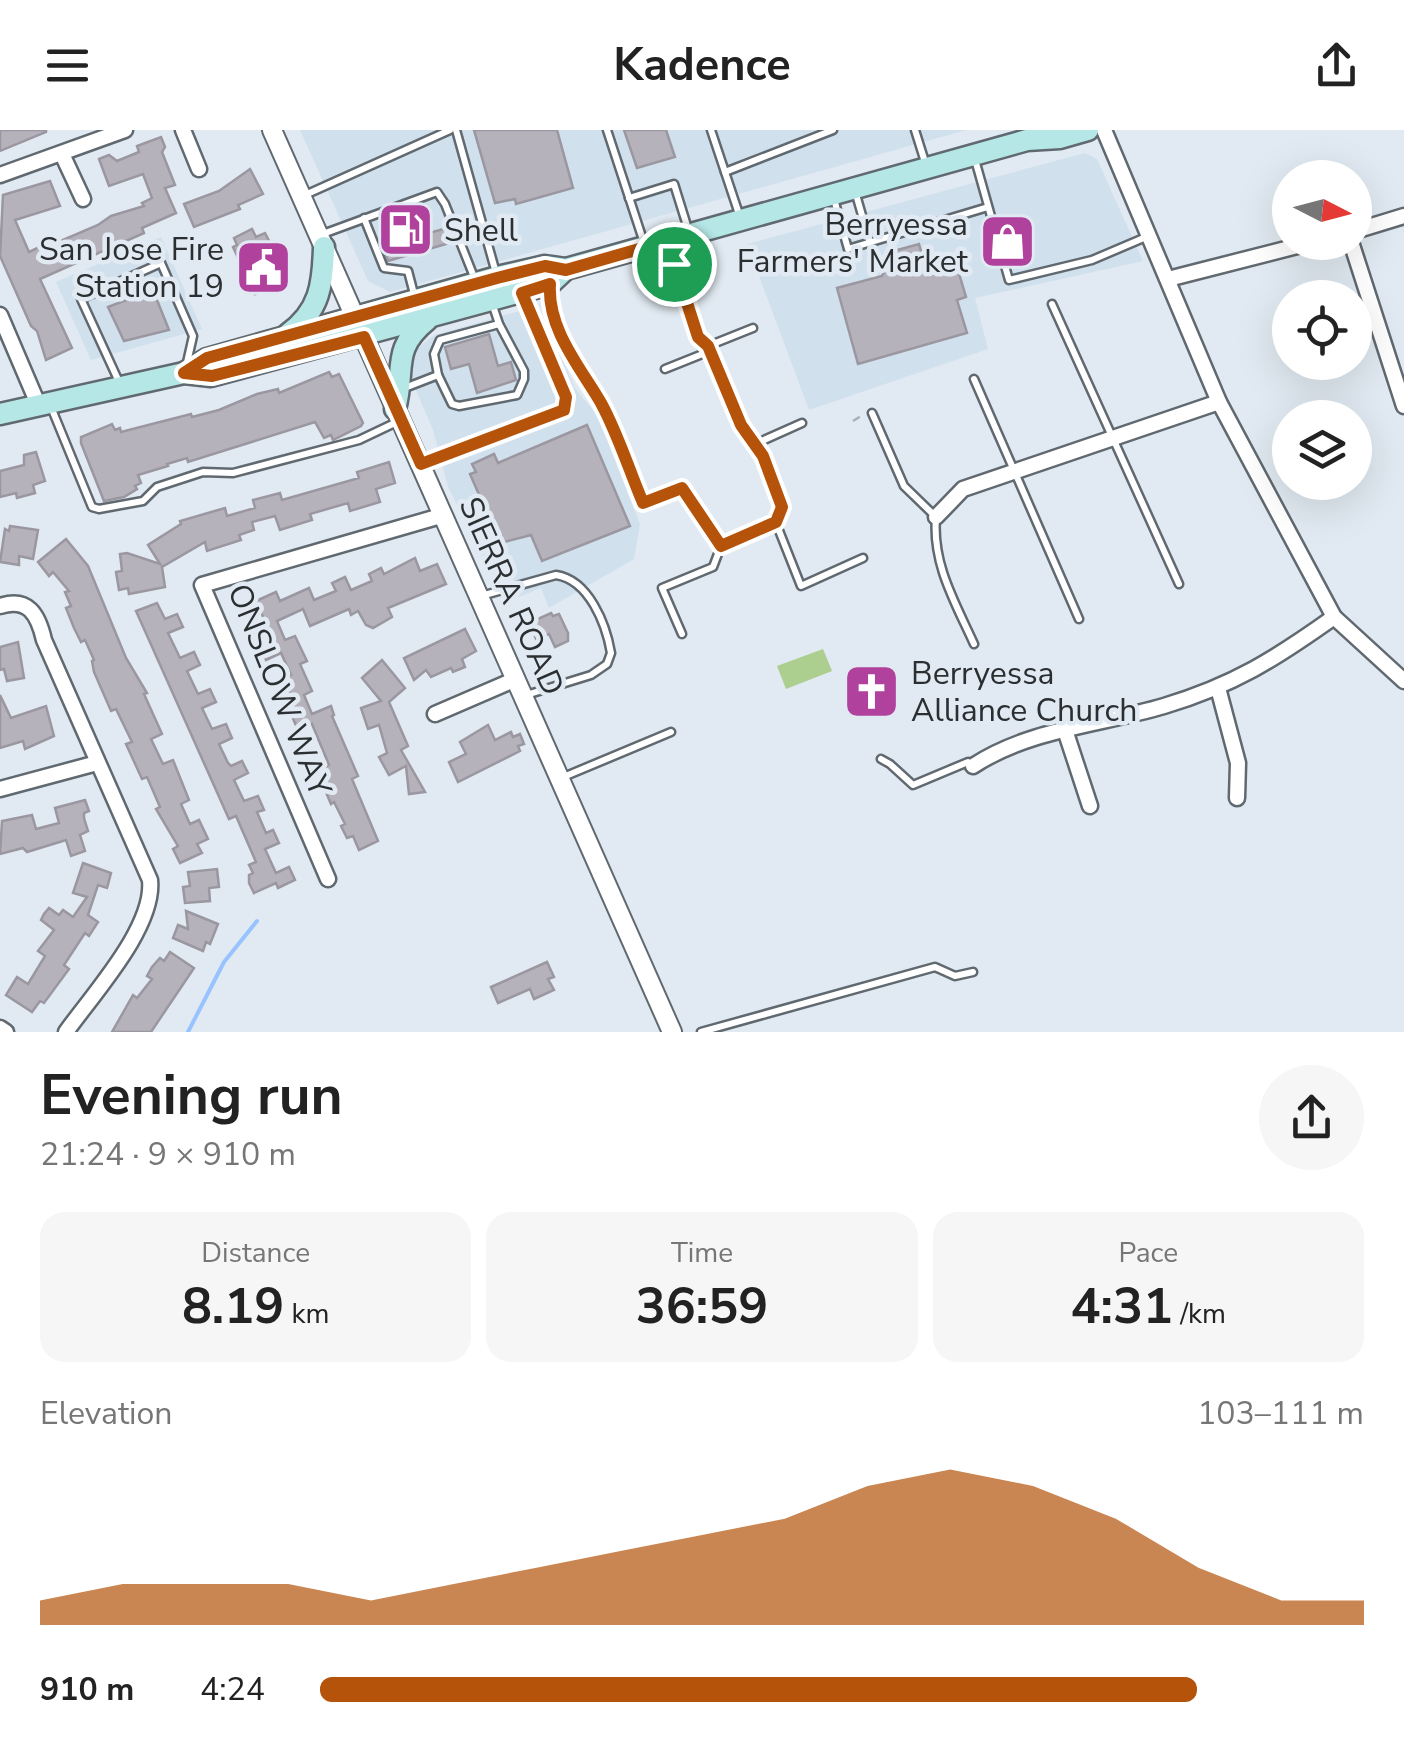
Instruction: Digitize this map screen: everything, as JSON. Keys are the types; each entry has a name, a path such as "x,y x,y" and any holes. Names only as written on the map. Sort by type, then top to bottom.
{"main road":[{"path":"0,414 184,373 212,376 364,337 522,293 645,247 1035,135 1060,138 1088,130"},
{"path":"278,340 309,316 317,304 324,277 321,241"},
{"path":"184,373 207,358 486,280 545,266 558,277"},
{"path":"399,406 401,352 413,332 428,319"}],"street":[{"path":"0,175 125,130"},
{"path":"183,130 200,169"},
{"name":"SIERRA ROAD","path":"272,130 399,406 421,464 672,1032"},
{"path":"1104,130 1219,402 1334,617 1404,681"},
{"path":"62,154 83,198"},
{"path":"1372,226 1404,216"},
{"path":"1168,278 1272,252"},
{"path":"1357,260 1402,398"},
{"path":"0,315 43,403"},
{"path":"936,517 963,489 1219,402"},
{"name":"ONSLOW WAY","path":"328,879 202,585 444,516"},
{"path":"0,606 25,604 39,620 44,640 146,869 150,904 141,927 66,1032"},
{"path":"973,766 998,750 1218,688 1267,664 1334,617"},
{"path":"435,714 520,687"},
{"path":"1218,688 1238,763 1238,798"},
{"path":"1065,730 1090,806"},
{"path":"0,789 97,763"},
{"path":"0,1028 6,1032"}],"lane":[{"path":"301,196 453,130 486,280"},
{"path":"607,130 645,247"},
{"path":"711,130 741,220"},
{"path":"725,172 834,130"},
{"path":"915,130 927,168"},
{"path":"974,155 1009,280 1092,260 1150,236"},
{"path":"629,198 674,184 689,235"},
{"path":"854,188 870,243"},
{"path":"321,241 364,218 437,192 486,280"},
{"path":"832,194 848,250 988,207"},
{"path":"364,218 380,264 388,270 408,271 416,300"},
{"path":"667,241 698,337 709,348 741,425 763,456 782,507 776,522 800,586 863,558"},
{"path":"120,385 81,299 161,263 193,336 184,373"},
{"path":"558,277 549,298 571,360 602,405 643,503 682,488 721,546"},
{"path":"421,464 564,410 566,397 522,293"},
{"path":"492,302 524,371 524,379 517,395 452,404 438,375 434,354 440,340 499,324"},
{"path":"1052,304 1179,584"},
{"path":"666,368 753,328"},
{"path":"43,403 92,506 99,508 143,501 157,487 203,472 234,473 359,440 438,375"},
{"path":"974,379 1079,619"},
{"path":"872,413 904,486 936,517 934,541 938,562 974,644"},
{"path":"755,444 802,422"},
{"path":"682,634 662,588 713,567 721,546 776,522"},
{"path":"480,596 556,575 566,576 582,588 608,638 612,654 600,670 520,687"},
{"path":"560,778 670,732"},
{"path":"880,760 913,784 953,766 968,762 973,766"},
{"path":"701,1032 935,968 955,976 973,972"}],"path":[{"path":"853,421 862,415"}],"shaded area":[{"path":"300,130 966,130 390,292 368,281"},
{"path":"1085,153 1097,159 1143,261 975,298 988,349 809,410 747,244"},
{"path":"161,237 202,329 91,360 56,282"},
{"path":"538,306 575,388 597,415 640,524 634,559 549,608 541,588 506,602 448,487 433,430 412,381 414,351 434,335"}],"green space":[{"path":"823,649 832,671 786,689 777,666"}],"building":[{"path":"0,130 46,130 46,132 0,151"},
{"path":"474,130 557,130 573,188 516,204 515,199 495,203"},
{"path":"624,130 666,130 675,157 637,168"},
{"path":"161,137 165,147 162,152 175,185 165,188 176,213 142,228 144,233 40,279 72,348 46,360 37,331 31,326 0,256 3,195 50,181 60,206 15,220 29,252 48,243 49,246 111,216 144,206 142,203 152,198 143,174 109,186 99,159 109,155 117,161 139,152 137,146"},
{"path":"250,169 263,194 238,205 240,209 194,227 184,204 219,191"},
{"path":"410,219 415,237 447,228 453,242 388,261 383,246 400,242 395,224"},
{"name":"San Jose Fire Station 19","path":"252,229 256,237 265,233 289,279 255,294 233,247 237,245 234,238"},
{"path":"919,244 928,276 957,267 966,297 957,300 967,333 858,364 837,288 882,276 897,250"},
{"path":"153,290 169,330 124,341 108,307"},
{"path":"489,334 498,366 511,362 516,380 477,393 469,364 451,369 445,347"},
{"path":"329,372 332,377 339,374 363,423 361,426 333,440 331,435 324,438 315,422 188,462 187,458 138,475 141,483 135,486 137,489 124,497 104,501 81,437 112,424 121,432 219,410 257,394 278,389 279,393"},
{"path":"587,425 630,526 542,561 531,535 500,543 470,474 476,472 472,464 494,454 498,463"},
{"path":"36,452 45,481 33,485 35,493 0,497 0,471 24,465 24,455"},
{"path":"389,462 395,483 376,489 380,502 350,511 348,503 310,514 312,520 280,530 275,516 252,522 254,530 239,535 241,540 207,551 205,542 162,567 165,587 129,594 128,588 119,590 116,572 122,571 120,554 160,564 148,545 180,521 225,508 227,516 255,508 253,500 280,493 282,500 359,478 357,472"},
{"path":"10,526 38,530 33,559 19,556 19,565 0,562 5,529 9,531"},
{"path":"66,539 88,566 126,658 147,693 144,694 162,734 151,739 163,764 173,760 189,800 181,804 190,824 199,820 208,839 197,844 202,853 180,863 173,849 178,846 156,809 160,807 147,777 142,779 126,744 132,742 116,709 111,711 94,672 94,660 74,628 66,608 71,606 65,592 69,591 38,562"},
{"path":"415,558 420,571 437,564 446,584 388,608 392,617 373,628 366,625 358,611 351,615 349,609 310,626 303,609 277,621 285,640 295,636 307,661 300,664 312,691 304,695 312,714 331,706 358,776 352,779 378,841 359,850 353,836 347,838 341,826 345,824 334,802 331,804 317,771 329,765 312,724 298,730 283,696 290,693 285,678 291,675 281,653 266,660 251,624 264,619 256,601 276,592 280,601 309,588 314,600 336,591 332,583 345,577 351,590 372,581 369,574 381,568 384,574"},
{"path":"157,603 165,619 177,614 183,627 168,633 180,658 194,652 200,665 187,671 198,694 210,689 216,702 202,708 212,729 226,724 232,738 219,744 228,763 231,766 242,761 248,773 234,780 244,801 258,796 264,810 257,812 266,833 273,830 279,843 265,849 276,873 289,867 295,880 278,888 276,883 254,893 249,883 253,873 249,865 256,862 236,816 229,819 136,611"},
{"path":"551,613 559,614 568,633 568,641 555,647 549,634 536,639 529,623"},
{"path":"465,629 476,651 462,659 465,667 431,677 426,670 414,680 404,658"},
{"path":"18,642 24,678 7,681 4,669 0,670 0,647"},
{"path":"382,660 405,688 389,702 408,746 401,750 425,792 409,794 406,766 389,775 379,757 387,753 379,725 368,729 361,708 381,701 362,678"},
{"path":"0,695 11,718 46,706 54,736 25,749 23,741 0,748"},
{"path":"488,725 495,740 511,732 513,737 520,734 524,744 518,746 520,751 458,782 449,762 466,754 460,742"},
{"path":"85,800 88,831 80,835 85,851 71,856 66,840 27,852 23,848 0,854 2,821 32,815 36,829 59,823 55,808"},
{"path":"83,863 111,873 107,888 98,885 88,915 98,922 89,936 85,933 64,965 69,969 44,1003 40,1001 32,1012 6,995 17,977 28,984 45,956 38,951 54,930 41,920 44,914 49,908 59,915 63,910 73,917 87,897 73,893"},
{"path":"217,869 219,887 209,888 210,901 185,903 183,887 190,886 188,872"},
{"path":"186,911 218,924 203,951 173,938 178,925 188,929"},
{"path":"170,952 194,968 151,1032 112,1032 133,995 137,998 152,979 147,976 152,967 160,958 164,961"},
{"path":"547,962 554,977 548,979 554,990 534,999 530,989 498,1003 491,987"}],"waterway":[{"path":"188,1032 224,962 257,921"}],"place":[{"name":"Shell","path":"405,230"},
{"name":"Berryessa Farmers' Market","path":"1007,242"},
{"name":"San Jose Fire Station 19","path":"263,267"},
{"name":"Berryessa Alliance Church","path":"872,691"}],"route":[{"path":"667,241 674,264 698,337 708,346 741,425 763,456 782,507 776,522 721,546 682,488 643,503 602,405 571,360 549,298 550,284 522,293 566,397 564,410 421,464 364,337 212,376 184,373 207,358 545,266 566,270 667,241"}]}
